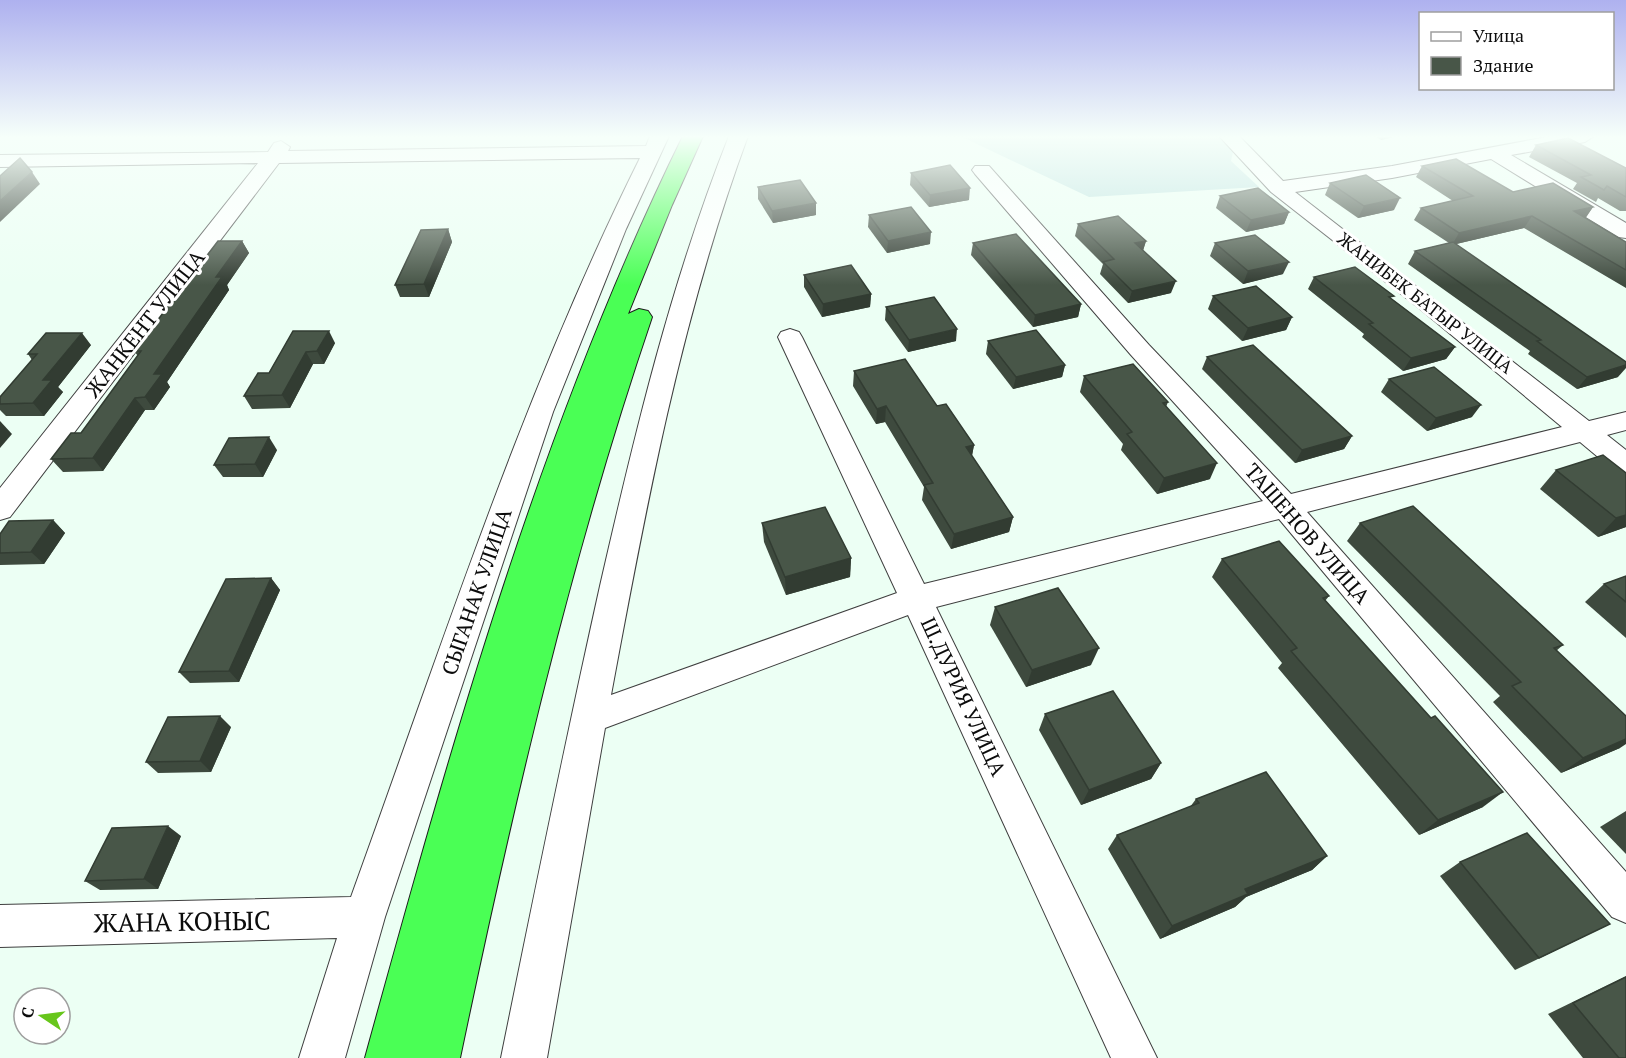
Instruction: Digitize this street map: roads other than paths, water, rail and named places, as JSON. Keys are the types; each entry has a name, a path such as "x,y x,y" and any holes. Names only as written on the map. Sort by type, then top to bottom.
{"highway":[{"path":"390,1058 415,959 528,564 583,398 668,185"},
{"path":"435,1058 457,959 558,564 609,399 688,185"}],"street":[{"name":"ЖАНКЕНТ УЛИЦА","path":"0,509 251,185"},
{"name":"СЫГАНАК УЛИЦА","path":"322,1058 364,917 540,412 615,229 636,185"},
{"path":"524,1058 587,719 660,384 719,185"},
{"name":"ТАШЕНОВ УЛИЦА","path":"995,185 1133,342 1285,506 1626,903"},
{"name":"ЖАНИБЕК БАТЫР УЛИЦА","path":"1275,185 1427,303 1626,465"},
{"path":"1278,188 1297,185"},
{"path":"1548,185 1626,232"},
{"name":"Ш.ДУРИЯ УЛИЦА","path":"790,337 1134,1058"},
{"path":"587,719 916,599 1626,420"},
{"name":"ЖАНА КОНЫС","path":"0,926 364,917"}]}
